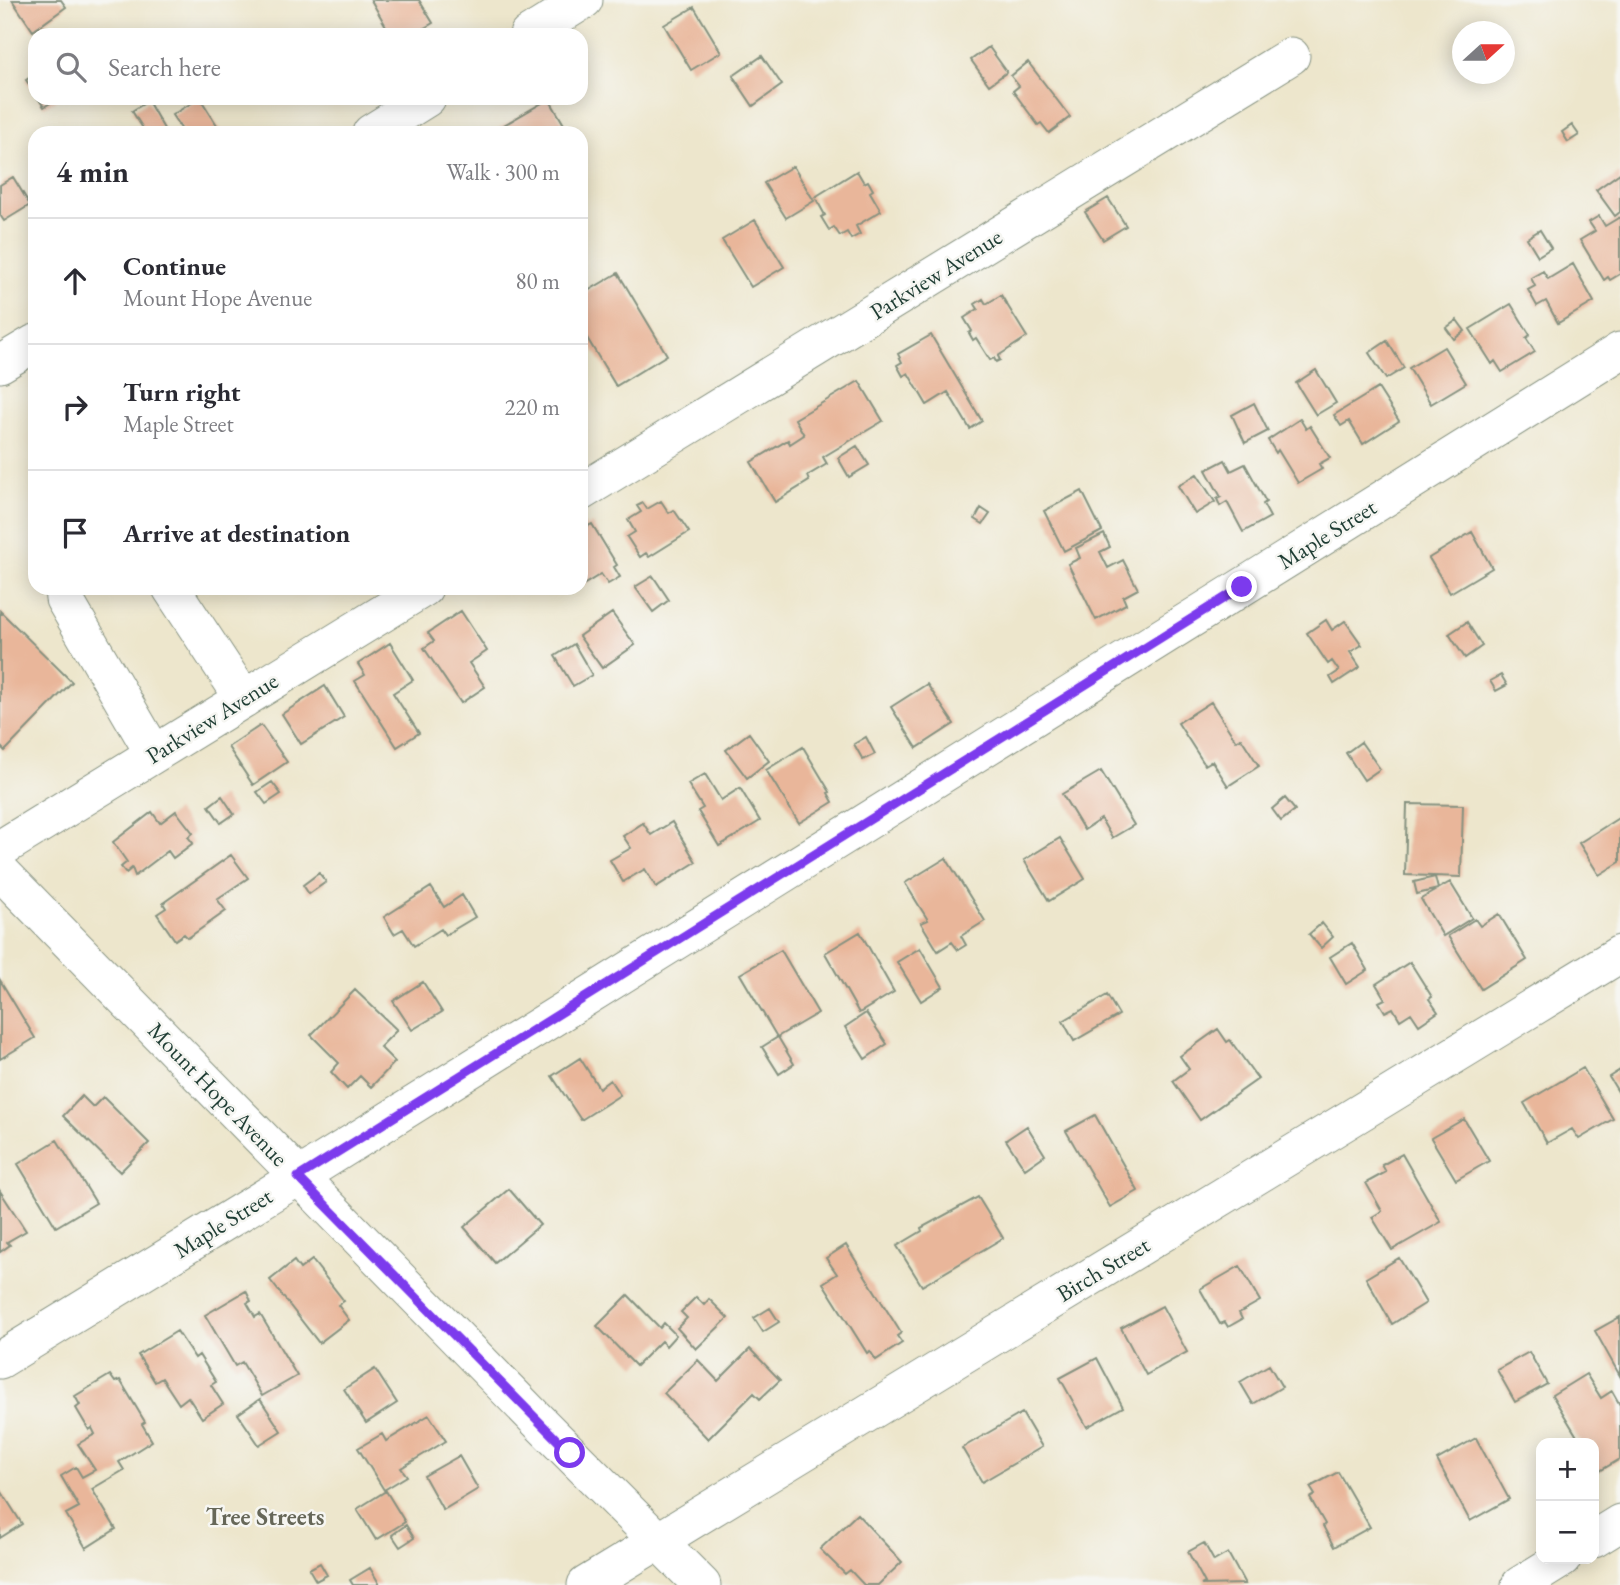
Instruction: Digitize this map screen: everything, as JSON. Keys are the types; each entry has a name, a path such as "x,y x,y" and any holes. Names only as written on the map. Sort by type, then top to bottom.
{"street":[{"path":"539,28 584,0"},
{"name":"Parkview Avenue","path":"588,488 1291,56"},
{"path":"382,126 416,105"},
{"path":"0,364 28,346"},
{"name":"Maple Street","path":"0,1360 298,1177 1620,351"},
{"path":"64,595 154,754"},
{"path":"176,595 244,699"},
{"name":"Parkview Avenue","path":"0,849 414,595"},
{"name":"Mount Hope Avenue","path":"0,871 702,1585"},
{"name":"Birch Street","path":"586,1585 1620,954"},
{"path":"1599,1536 1620,1523"},
{"path":"1520,1585 1554,1564"}],"building":[{"path":"12,0 61,0 66,7 37,28 31,28"},
{"path":"371,0 419,0 433,23 424,28 387,28"},
{"path":"694,7 721,52 691,70 664,25"},
{"path":"989,47 1007,72 989,85 971,60"},
{"path":"762,56 782,85 753,106 733,76"},
{"path":"1028,62 1070,117 1049,133 1041,123 1038,125 1013,91 1019,86 1011,76"},
{"path":"142,105 150,105 162,126 142,126 132,111"},
{"path":"188,105 204,105 218,126 179,126 172,115"},
{"path":"539,105 553,105 565,126 502,126"},
{"path":"1572,125 1579,135 1568,142 1562,132"},
{"path":"793,166 814,201 786,218 764,183"},
{"path":"857,171 864,183 868,181 873,190 870,192 881,211 856,226 860,234 851,239 847,232 840,236 834,227 829,230 821,217 825,215 815,197"},
{"path":"1620,173 1620,212 1615,216 1596,190"},
{"path":"13,177 28,202 28,206 4,221 0,215 0,185"},
{"path":"1108,198 1126,226 1103,240 1085,212"},
{"path":"1599,216 1605,226 1620,217 1620,274 1610,280 1608,277 1604,280 1580,240 1595,231 1589,222"},
{"path":"755,220 784,267 751,287 722,240"},
{"path":"1540,230 1551,248 1538,256 1527,238"},
{"path":"1573,264 1594,302 1558,323 1546,301 1537,306 1528,290 1535,286 1531,278 1543,271 1548,279"},
{"path":"618,273 667,355 616,386 588,340 588,291"},
{"path":"1001,295 1027,337 998,356 1000,360 996,362 994,358 990,360 976,338 973,340 969,333 972,331 964,318 978,309 975,304 983,299 986,304"},
{"path":"1511,304 1530,335 1526,338 1535,352 1502,372 1495,361 1492,364 1470,329"},
{"path":"1457,320 1465,331 1454,339 1446,328"},
{"path":"931,335 982,421 970,429 948,392 927,405 908,373 903,376 897,365 902,362 898,354"},
{"path":"1387,341 1404,368 1386,379 1369,353"},
{"path":"1444,347 1466,383 1431,404 1409,368"},
{"path":"1316,370 1336,403 1316,415 1296,383"},
{"path":"859,381 883,421 823,457 827,464 807,476 809,481 775,502 751,462 788,440 790,444 804,435 795,419"},
{"path":"1378,388 1399,421 1363,444 1349,421 1341,426 1334,415"},
{"path":"1254,403 1268,431 1245,443 1232,415"},
{"path":"1300,419 1306,429 1310,426 1330,458 1319,464 1322,469 1298,483 1278,450 1276,453 1268,440"},
{"path":"857,446 869,465 849,477 838,458"},
{"path":"1225,460 1231,471 1245,464 1266,502 1263,504 1270,517 1243,532 1227,502 1220,506 1217,499 1221,497 1206,470"},
{"path":"1197,474 1215,502 1195,514 1178,486"},
{"path":"1082,491 1102,531 1064,551 1044,511"},
{"path":"661,501 669,513 674,510 689,532 649,557 646,553 640,557 627,537 635,532 628,520 641,512 637,506 643,503 647,509"},
{"path":"981,508 990,514 983,524 975,519"},
{"path":"592,524 617,565 614,567 620,577 608,584 601,574 588,582 588,526"},
{"path":"1472,532 1492,568 1450,593 1429,558"},
{"path":"1104,534 1110,547 1100,552 1108,568 1123,560 1138,589 1123,597 1126,604 1096,620 1068,564 1080,558 1076,548"},
{"path":"653,576 669,600 653,612 635,587"},
{"path":"0,611 72,682 5,751 0,746"},
{"path":"461,611 487,651 469,663 485,687 461,703 424,648 434,641 428,633"},
{"path":"612,613 635,645 602,668 579,636"},
{"path":"1326,620 1332,630 1345,621 1362,645 1350,652 1360,667 1334,684 1330,677 1339,671 1332,661 1328,664 1307,633"},
{"path":"1467,622 1482,646 1465,658 1449,634"},
{"path":"390,643 413,680 393,693 419,733 397,747 355,681 365,675 358,664"},
{"path":"574,644 592,675 573,686 555,656"},
{"path":"1501,675 1507,685 1496,691 1490,681"},
{"path":"927,684 954,724 917,748 891,707"},
{"path":"325,686 344,717 301,744 282,714"},
{"path":"1211,702 1236,741 1241,738 1259,766 1228,786 1212,761 1205,765 1178,723"},
{"path":"261,725 287,762 253,785 228,747"},
{"path":"749,733 769,761 747,778 726,750"},
{"path":"866,737 875,754 863,760 854,744"},
{"path":"1361,742 1380,769 1364,780 1346,753"},
{"path":"803,747 830,792 828,793 833,802 799,823 766,770"},
{"path":"1101,771 1134,825 1112,838 1101,819 1084,830 1062,794"},
{"path":"705,774 721,800 740,788 760,821 719,846 698,811 703,808 688,784"},
{"path":"272,782 281,794 266,804 257,792"},
{"path":"222,796 234,814 221,823 209,806"},
{"path":"1285,798 1295,810 1281,821 1272,809"},
{"path":"1407,804 1463,805 1461,877 1405,875"},
{"path":"176,811 193,833 188,837 193,843 173,858 168,851 135,876 132,868 126,873 121,867 127,862 113,842 152,812 160,823"},
{"path":"1620,817 1620,862 1599,875 1579,843"},
{"path":"672,822 696,862 656,887 645,869 623,882 610,860 631,848 623,836 643,823 651,835"},
{"path":"1060,838 1085,879 1049,901 1024,860"},
{"path":"231,855 248,878 217,899 226,911 188,938 184,934 175,940 157,914 166,908 163,903"},
{"path":"946,858 985,921 961,936 966,945 958,950 952,942 938,951 921,923 928,920 905,883"},
{"path":"319,873 326,882 309,894 303,885"},
{"path":"1435,877 1438,889 1417,894 1414,882"},
{"path":"1450,882 1472,918 1443,936 1421,899"},
{"path":"431,887 444,907 462,895 475,917 445,935 441,929 414,946 403,929 394,934 384,917"},
{"path":"1499,914 1527,960 1481,989 1448,936 1475,919 1480,926"},
{"path":"1322,923 1333,937 1321,948 1309,934"},
{"path":"860,932 894,992 859,1013 825,953"},
{"path":"1352,943 1368,970 1346,984 1330,957"},
{"path":"920,948 943,987 921,1001 897,962"},
{"path":"781,950 818,1013 777,1037 740,974"},
{"path":"1410,962 1438,1012 1419,1025 1411,1013 1400,1020 1393,1008 1385,1012 1379,1002 1385,999 1376,984"},
{"path":"0,980 35,1038 0,1059"},
{"path":"423,982 442,1012 412,1030 393,1001"},
{"path":"355,990 397,1030 380,1047 395,1062 371,1087 360,1076 347,1089 331,1072 339,1063 311,1035"},
{"path":"1107,995 1119,1015 1074,1041 1063,1021"},
{"path":"866,1013 887,1044 865,1059 845,1027"},
{"path":"1218,1029 1227,1042 1230,1040 1258,1079 1200,1120 1173,1081 1189,1069 1180,1056"},
{"path":"778,1037 794,1064 779,1074 762,1047"},
{"path":"580,1058 599,1088 610,1080 620,1095 581,1120 552,1076"},
{"path":"1583,1068 1613,1119 1579,1139 1572,1129 1547,1143 1524,1103"},
{"path":"1620,1070 1620,1095 1609,1077"},
{"path":"82,1096 93,1107 103,1097 149,1143 120,1172 63,1116"},
{"path":"1095,1115 1138,1191 1110,1207 1066,1131"},
{"path":"1464,1119 1489,1161 1456,1180 1431,1138"},
{"path":"1027,1126 1045,1155 1025,1169 1006,1140"},
{"path":"57,1140 96,1203 56,1227 18,1164"},
{"path":"1402,1154 1441,1222 1392,1250 1372,1217 1382,1211 1366,1183 1386,1172 1382,1165"},
{"path":"509,1189 540,1225 495,1263 464,1227"},
{"path":"0,1191 26,1231 7,1242 10,1245 0,1252"},
{"path":"978,1197 1003,1238 922,1286 897,1246 922,1231 921,1228"},
{"path":"846,1245 901,1333 897,1336 902,1343 876,1360 870,1351 867,1353 823,1283 837,1274 826,1258"},
{"path":"1399,1258 1426,1303 1392,1324 1366,1278"},
{"path":"312,1260 344,1301 338,1305 349,1320 319,1343 270,1280 294,1261 300,1269"},
{"path":"1240,1266 1260,1301 1239,1313 1242,1319 1228,1327 1225,1322 1220,1324 1200,1289"},
{"path":"246,1291 251,1301 247,1303 255,1317 260,1314 297,1376 262,1396 242,1362 235,1366 205,1315"},
{"path":"628,1295 660,1328 664,1323 676,1335 666,1346 661,1341 636,1366 597,1326"},
{"path":"696,1297 704,1305 709,1299 728,1318 696,1349 677,1328 687,1318 681,1312"},
{"path":"1162,1306 1187,1352 1146,1375 1121,1328"},
{"path":"770,1308 779,1322 763,1332 754,1318"},
{"path":"1620,1317 1620,1376 1595,1331"},
{"path":"177,1331 195,1358 199,1355 216,1382 211,1385 223,1404 202,1418 188,1397 179,1404 162,1378 155,1382 138,1355"},
{"path":"750,1349 780,1380 760,1399 754,1393 708,1439 664,1393 698,1360 718,1381"},
{"path":"1529,1352 1547,1384 1515,1402 1497,1370"},
{"path":"1097,1358 1123,1407 1087,1427 1060,1378"},
{"path":"1269,1365 1282,1387 1253,1404 1240,1382"},
{"path":"375,1369 397,1403 366,1423 344,1389"},
{"path":"1586,1374 1601,1398 1612,1391 1620,1405 1620,1459 1599,1471 1599,1438 1578,1438 1552,1395"},
{"path":"110,1375 115,1382 120,1380 145,1422 142,1424 152,1441 119,1462 124,1470 92,1489 116,1529 86,1548 66,1514 79,1507 61,1476 76,1467 82,1477 95,1470 78,1444 95,1434 92,1428 89,1430 76,1408 80,1405 75,1396"},
{"path":"260,1399 281,1431 259,1445 238,1414"},
{"path":"1022,1413 1042,1447 982,1482 962,1448"},
{"path":"429,1415 446,1441 401,1468 407,1476 384,1490 358,1448 382,1434 386,1441"},
{"path":"1476,1438 1509,1499 1470,1521 1437,1460"},
{"path":"459,1456 478,1489 443,1510 424,1476"},
{"path":"1338,1472 1370,1527 1334,1547 1310,1498 1315,1495 1310,1487"},
{"path":"0,1489 22,1524 0,1538"},
{"path":"386,1491 405,1522 376,1540 357,1509"},
{"path":"857,1514 902,1562 878,1585 864,1585 850,1570 845,1574 820,1549"},
{"path":"406,1525 414,1538 400,1547 392,1535"},
{"path":"1204,1543 1214,1561 1228,1553 1245,1584 1201,1585 1205,1583 1188,1552"},
{"path":"320,1563 327,1575 316,1581 309,1569"},
{"path":"370,1568 380,1585 353,1585 350,1580"}],"district":[{"name":"Tree Streets","path":"265,1517"}],"route":[{"path":"570,1453 298,1177 1242,587"}]}
